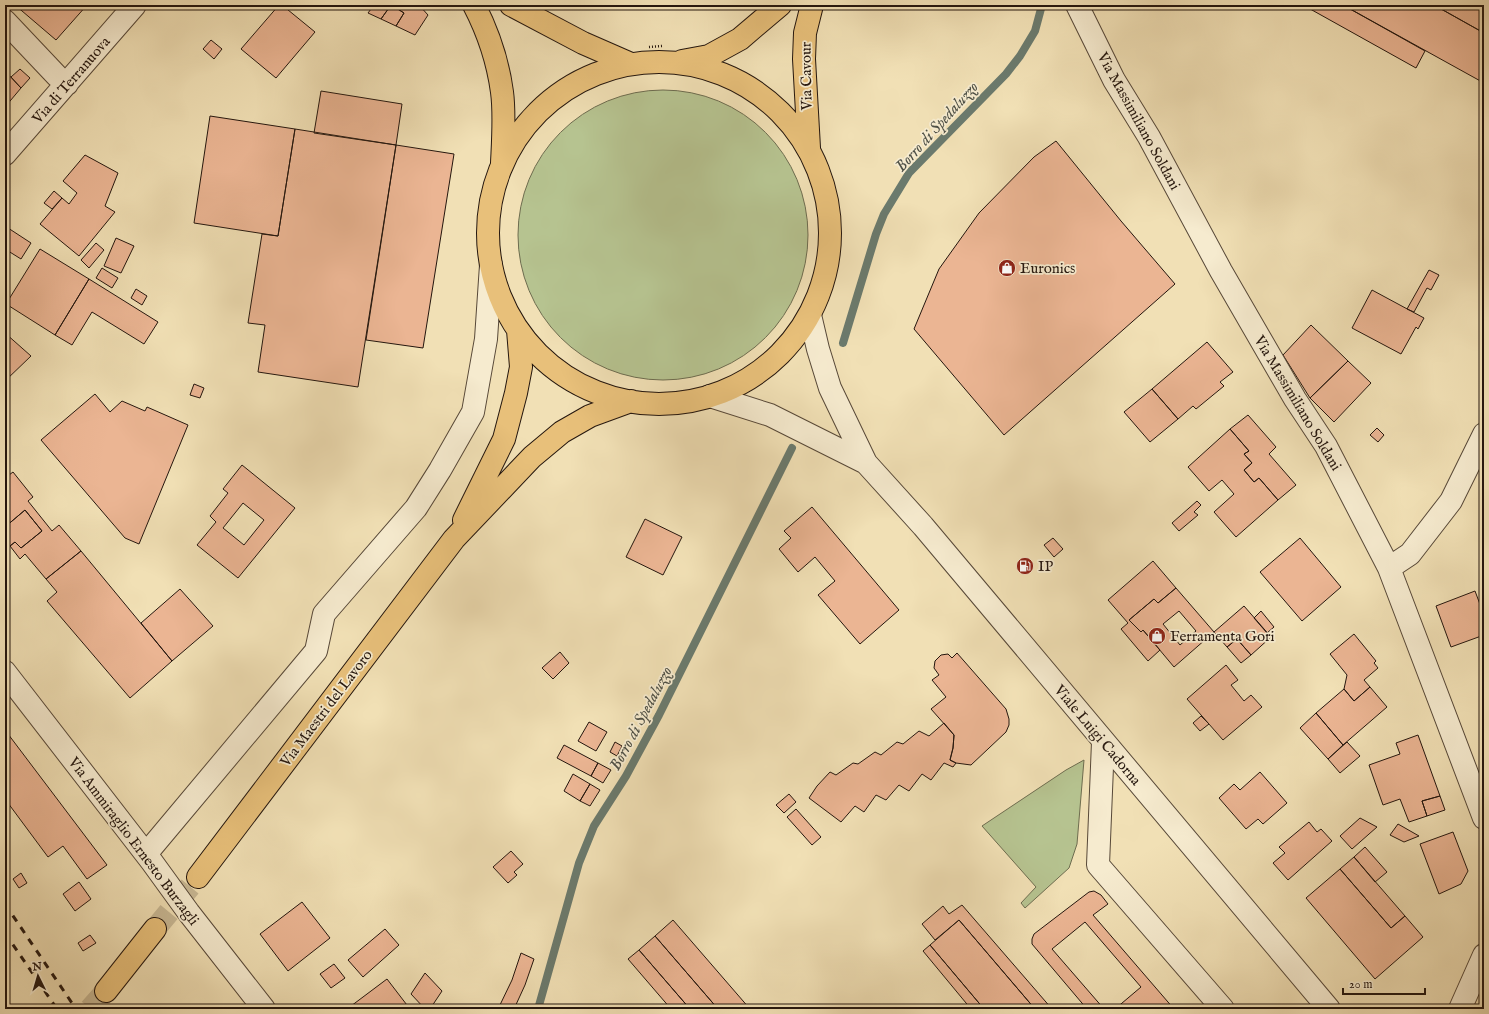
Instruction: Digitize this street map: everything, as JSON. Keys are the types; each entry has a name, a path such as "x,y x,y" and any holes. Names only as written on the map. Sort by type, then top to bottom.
{"main road":[{"path":"474,5 481,19 494,55 502,93 503,145 501,166 489,215 491,265 501,299 518,330 549,364 588,388 631,401 671,403 710,396 750,378 784,350 810,315 826,275 831,231 825,188 809,148 784,115 753,89 716,71 672,54"},
{"path":"511,5 583,43 638,56 672,54 709,56 740,39 780,5"},
{"name":"Via Cavour","path":"809,148 804,59 805,33 812,5"},
{"path":"501,166 523,129 553,98 590,76 638,56"},
{"name":"Via Maestri del Lavoro","path":"454,539 504,439 521,367 518,330"},
{"name":"Via Maestri del Lavoro","path":"198,877 454,539 532,457 562,432 590,416 631,401"},
{"path":"106,991 155,929"}],"street":[{"name":"Via di Terranuova","path":"5,154 135,5"},
{"name":"Via Massimiliano Soldani","path":"1077,5 1114,80 1148,137 1229,285 1295,399 1326,446 1389,568 1484,818"},
{"path":"5,22 57,76 67,84"},
{"path":"146,854 316,650 324,614 416,508 440,470 473,412 486,339 491,265"},
{"name":"Viale Luigi Cadorna","path":"810,315 818,349 830,388 866,463 922,526 1329,1009"},
{"name":"Viale Luigi Cadorna","path":"710,396 770,415 866,463"},
{"path":"1389,568 1410,554 1451,501 1484,434"},
{"name":"Via Ammiraglio Ernesto Burzagli","path":"5,672 264,1009"},
{"path":"1103,742 1098,865 1223,1009"},
{"path":"1460,1009 1484,955"}],"path":[{"path":"638,56 672,54"}],"green space":[{"path":"663,90 705,96 731,107 755,123 775,143 791,167 802,193 808,235 802,277 791,303 775,327 755,347 731,363 705,374 663,380 621,374 595,363 571,347 551,327 535,303 524,277 518,235 524,193 535,167 551,143 571,123 595,107 621,96"},
{"path":"1084,760 1077,844 1069,868 1025,908 1021,903 1036,887 982,826 1066,770"}],"building":[{"path":"15,5 87,5 56,40"},
{"path":"279,5 282,5 315,32 276,78 241,49"},
{"path":"374,5 391,5 381,19 368,13"},
{"path":"391,5 404,13 396,26 381,19"},
{"path":"392,5 419,5 428,15 415,35 396,26 404,13"},
{"path":"1303,5 1343,5 1425,51 1416,68"},
{"path":"1343,5 1434,5 1484,33 1484,83"},
{"path":"1434,5 1484,5 1484,33"},
{"path":"211,40 222,49 214,59 203,49"},
{"path":"20,69 30,78 21,88 11,77"},
{"path":"5,71 21,88 5,107"},
{"path":"321,91 402,104 396,145 314,133"},
{"path":"210,116 295,129 278,236 194,223"},
{"path":"295,129 396,145 358,387 258,372 265,325 248,323 262,234 278,236"},
{"path":"1056,141 1121,221 1175,284 1004,435 914,329 939,269 979,213 1034,157"},
{"path":"396,145 454,154 423,348 366,340"},
{"path":"85,155 118,173 105,206 115,212 79,256 40,224 62,198 69,204 77,193 63,181"},
{"path":"54,191 62,198 52,209 44,203"},
{"path":"5,226 31,243 21,259 5,249"},
{"path":"116,238 134,246 121,273 104,266"},
{"path":"96,243 104,250 89,268 81,260"},
{"path":"40,249 89,279 55,335 6,304"},
{"path":"102,268 118,278 112,288 96,278"},
{"path":"1429,270 1439,275 1431,290 1427,288 1414,312 1407,309"},
{"path":"89,279 158,322 144,344 92,312 72,345 55,335"},
{"path":"136,289 147,296 142,305 131,298"},
{"path":"1372,290 1424,318 1418,329 1416,327 1401,354 1352,328"},
{"path":"1311,325 1348,361 1310,398 1283,355"},
{"path":"5,333 31,356 5,381"},
{"path":"1207,342 1233,372 1220,382 1224,386 1196,409 1193,406 1178,419 1152,389"},
{"path":"1348,361 1371,383 1334,422 1310,398"},
{"path":"194,384 204,388 200,398 190,395"},
{"path":"1152,389 1178,419 1150,442 1124,412"},
{"path":"95,394 110,412 122,401 145,411 147,407 188,425 139,544 125,538 41,440"},
{"path":"1248,415 1276,447 1269,454 1296,485 1278,500 1259,478 1254,482 1244,470 1252,463 1244,454 1249,451 1230,429"},
{"path":"1377,428 1384,435 1378,442 1370,435"},
{"path":"1230,429 1249,451 1244,454 1252,463 1244,470 1254,482 1259,478 1278,500 1236,537 1214,512 1234,494 1222,480 1209,491 1188,467"},
{"path":"242,465 295,508 238,578 197,545 216,522 210,516 228,493 223,489","holes":["243,503 264,520 244,545 223,528"]},
{"path":"13,472 33,497 28,501 52,531 59,525 81,551 46,579 25,554 20,559 10,546 15,542 21,548 42,531 25,510 5,527 5,478"},
{"path":"1197,501 1201,505 1194,512 1198,515 1179,531 1172,523"},
{"path":"812,507 899,610 860,644 818,595 835,581 815,557 798,572 779,549 791,538 784,531"},
{"path":"25,510 42,531 21,548 15,542 10,546 5,540 5,535 8,533 5,527"},
{"path":"645,519 682,537 663,575 626,557"},
{"path":"1053,538 1063,549 1054,557 1044,545"},
{"path":"1300,538 1341,587 1302,621 1260,572"},
{"path":"81,551 172,661 130,698 47,601 57,592 46,579"},
{"path":"1153,561 1176,588 1158,603 1154,599 1129,620 1141,632 1143,630 1160,650 1148,661 1121,629 1128,623 1108,600"},
{"path":"1176,588 1214,632 1174,667 1143,630 1141,632 1129,620 1154,599 1158,603","holes":["1179,611 1196,631 1180,645 1163,624"]},
{"path":"180,589 213,626 172,661 141,623"},
{"path":"1475,591 1484,615 1484,635 1451,647 1436,606"},
{"path":"1244,606 1271,637 1251,655 1237,639 1227,647 1214,632"},
{"path":"1261,611 1274,627 1267,633 1254,618"},
{"path":"1354,634 1376,661 1374,663 1378,668 1364,680 1370,687 1354,701 1344,689 1347,675 1330,654"},
{"path":"1237,639 1251,655 1241,663 1227,647"},
{"path":"560,652 569,663 553,679 542,668"},
{"path":"957,653 1006,709 1009,719 1009,725 1006,732 971,765 956,763 950,760 954,735 931,709 946,697 932,680 939,675 934,668 935,661 941,655 948,654 952,658"},
{"path":"1226,665 1238,680 1231,685 1244,701 1251,695 1262,707 1223,740 1187,699"},
{"path":"1370,687 1387,707 1343,745 1316,713 1344,689 1354,701"},
{"path":"1316,713 1343,745 1328,759 1300,728"},
{"path":"1201,716 1209,724 1200,731 1193,723"},
{"path":"589,722 607,732 596,751 578,741"},
{"path":"944,723 954,735 950,760 956,763 953,767 944,763 931,780 922,774 909,791 899,785 886,800 876,795 864,812 855,806 841,822 809,798 817,786 830,772 836,775 853,763 858,764 875,752 881,755 897,742 903,744 919,731 929,736"},
{"path":"5,730 107,865 87,879 63,846 48,857 5,799"},
{"path":"1418,735 1440,796 1422,801 1427,816 1409,822 1400,799 1383,805 1369,765 1400,754 1396,743"},
{"path":"615,742 622,746 617,756 610,752"},
{"path":"1347,742 1360,756 1340,773 1328,759"},
{"path":"564,745 598,763 591,776 557,758"},
{"path":"598,763 611,770 603,783 591,776"},
{"path":"1260,772 1287,803 1263,824 1258,819 1246,829 1219,798 1234,784 1240,790"},
{"path":"573,774 590,784 580,801 564,791"},
{"path":"590,784 600,790 590,806 580,801"},
{"path":"789,794 796,802 784,813 776,805"},
{"path":"1440,796 1445,810 1427,816 1422,801"},
{"path":"796,809 821,837 812,845 787,817"},
{"path":"1360,818 1377,827 1352,849 1340,836"},
{"path":"1309,822 1317,832 1321,829 1332,841 1288,880 1273,863 1285,853 1279,847"},
{"path":"1398,824 1419,836 1404,842 1390,835"},
{"path":"1453,832 1468,871 1461,884 1439,894 1420,844"},
{"path":"1365,847 1387,872 1375,882 1354,857"},
{"path":"511,851 523,864 514,872 517,875 508,883 493,867"},
{"path":"1354,857 1405,916 1391,928 1340,869"},
{"path":"1340,869 1391,928 1405,916 1423,937 1375,979 1306,898"},
{"path":"21,873 27,883 19,888 13,879"},
{"path":"79,882 91,899 75,911 63,894"},
{"path":"1094,891 1101,895 1108,904 1093,915 1174,1009 1115,1009 1141,987 1085,922 1052,949 1104,1009 1087,1009 1032,944 1034,934 1089,892"},
{"path":"302,902 330,938 288,971 260,934"},
{"path":"962,905 1052,1009 1035,1009 959,920 935,940 922,924 943,906 949,914"},
{"path":"673,920 750,1009 718,1009 655,936"},
{"path":"959,920 1035,1009 984,1009 930,945"},
{"path":"385,929 399,945 363,977 348,960"},
{"path":"90,935 96,943 83,951 78,943"},
{"path":"655,936 718,1009 690,1009 639,950"},
{"path":"930,945 984,1009 971,1009 923,951"},
{"path":"639,950 690,1009 671,1009 628,959"},
{"path":"521,953 534,959 525,985 514,1009 503,1009 499,1007 512,980"},
{"path":"334,964 345,978 331,988 320,974"},
{"path":"425,973 442,991 430,1009 425,1009 411,994"},
{"path":"387,979 410,1009 347,1009"}],"waterway":[{"name":"Borro di Spedaluzzo","path":"843,343 876,234 884,214 909,173 1006,74 1020,56 1035,31 1042,5"},
{"name":"Borro di Spedaluzzo","path":"538,1009 579,863 594,826 626,776 659,715 792,448"}],"tunnel":[{"path":"155,929 198,877"},
{"path":"90,1009 106,991"}],"railway":[{"path":"5,904 76,1009"},
{"path":"5,933 57,1009"}],"place":[{"name":"Euronics","path":"1007,268"},
{"name":"IP","path":"1025,566"},
{"name":"Ferramenta Gori","path":"1157,636"}]}
